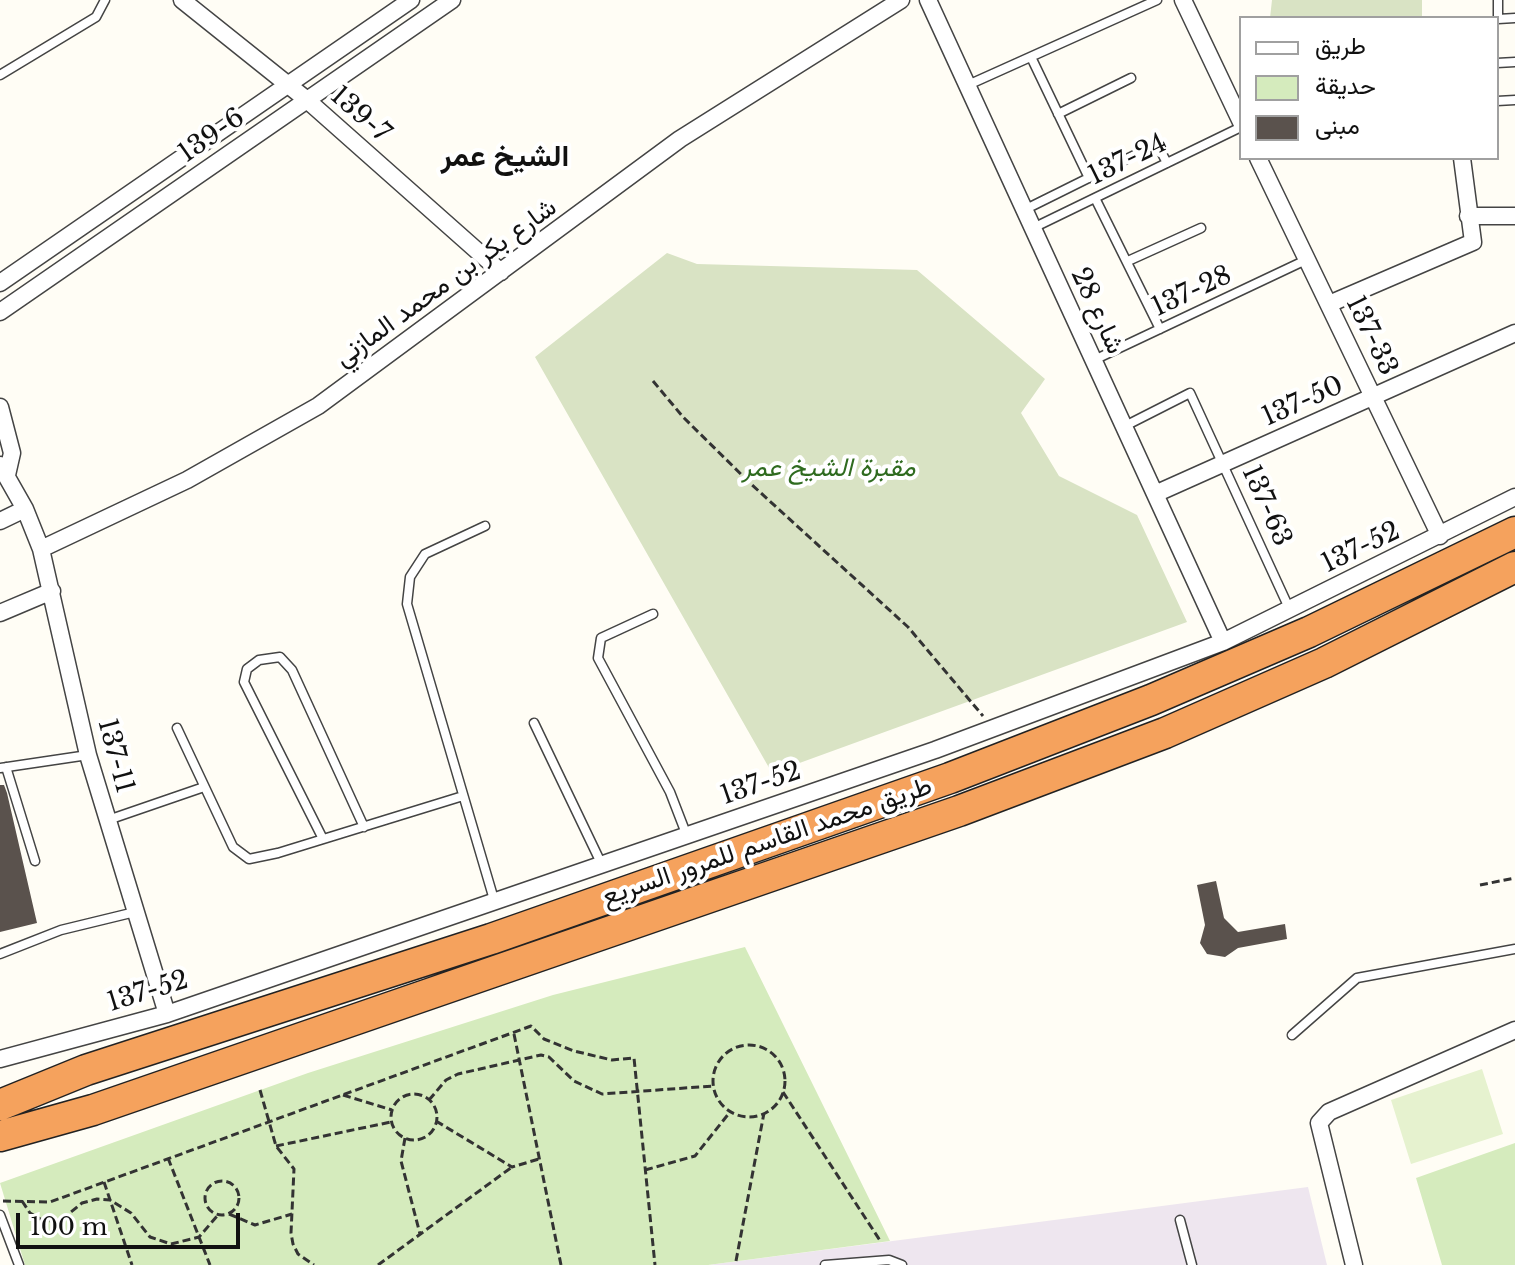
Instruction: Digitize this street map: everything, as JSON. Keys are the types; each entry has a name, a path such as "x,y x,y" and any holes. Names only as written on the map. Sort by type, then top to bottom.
{"highway":[{"name":"طريق محمد القاسم للمرور السريع","path":"0,1105 86,1070 491,939 950,778 1151,700 1309,632 1515,532"},
{"name":"طريق محمد القاسم للمرور السريع","path":"0,1136 93,1110 959,811 1165,733 1324,663 1515,567"},
{"path":"0,1090 86,1070"},
{"path":"0,1155 93,1110"}],"street":[{"name":"139-7","path":"182,0 307,100 501,272"},
{"name":"139-6","path":"0,283 411,0"},
{"name":"139-6","path":"0,312 452,0"},
{"name":"شارع بكر بن محمد المازني","path":"41,549 187,480 318,406 680,139 901,0"},
{"name":"شارع 28","path":"928,0 1223,642"},
{"path":"1183,0 1239,121"},
{"name":"137-33","path":"1259,160 1440,536"},
{"path":"1329,304 1473,242 1462,160"},
{"path":"1468,216 1515,216"},
{"name":"137-50","path":"1155,494 1515,333"},
{"path":"0,407 12,453 3,470"},
{"name":"137-11","path":"3,470 25,509 41,549 88,755 167,1014"},
{"name":"137-52","path":"0,1059 167,1014 495,903 992,728 1223,642 1515,497"},
{"path":"0,521 25,509"},
{"path":"0,613 52,591"},
{"path":"1354,1265 1319,1123 1329,1112 1515,1030"}],"lane":[{"path":"0,75 96,17 105,0"},
{"path":"967,86 1157,0"},
{"path":"1031,57 1089,178"},
{"path":"1058,114 1131,78"},
{"name":"137-24","path":"1032,229 1239,126"},
{"path":"1024,210 1157,144 1167,163"},
{"path":"1095,198 1160,329"},
{"path":"1128,261 1201,228"},
{"name":"137-28","path":"1094,361 1308,259"},
{"name":"137-63","path":"1124,426 1190,393 1290,609"},
{"path":"485,526 425,554 410,577 407,604 495,903"},
{"path":"653,614 601,638 598,658 670,792 687,836"},
{"path":"323,839 244,682 247,669 259,660 280,657 292,670 364,827"},
{"path":"534,723 602,865"},
{"path":"177,728 233,847 249,859 463,796"},
{"path":"35,861 3,768 88,755"},
{"path":"108,820 204,787"},
{"path":"0,954 61,930 135,912"},
{"path":"1292,1035 1357,978 1515,949"},
{"path":"0,1215 19,1265"},
{"path":"1180,1220 1192,1265"},
{"path":"825,1265 889,1260 902,1265"}],"path":[{"path":"653,381 683,417 751,484 908,627 992,728"},
{"path":"1480,885 1515,878"},
{"path":"3,1201 50,1202 531,1026 544,1039 574,1051 612,1060 634,1058 655,1265"},
{"path":"513,1033 561,1265"},
{"path":"743,1045 756,1045 776,1058 785,1080 783,1092 777,1103 764,1113 747,1117 730,1112 718,1101 713,1086 715,1067 722,1056 743,1045"},
{"path":"429,1100 446,1080 458,1074 518,1060 549,1057 565,1074 602,1094 637,1094 713,1086"},
{"path":"260,1090 276,1146 294,1169 293,1244 298,1254 314,1265"},
{"path":"783,1092 881,1242"},
{"path":"429,1100 408,1094 392,1110 391,1122 405,1138 423,1138 436,1121"},
{"path":"343,1095 392,1110"},
{"path":"429,1100 436,1121 512,1167"},
{"path":"645,1170 695,1156 730,1112"},
{"path":"736,1261 764,1113"},
{"path":"276,1146 391,1122"},
{"path":"405,1138 401,1161 420,1234"},
{"path":"168,1158 210,1265"},
{"path":"378,1265 512,1167 539,1159"},
{"path":"104,1182 132,1265"},
{"path":"229,1214 237,1206 238,1195 233,1185 217,1182 208,1187 204,1198 208,1209 218,1215 229,1214 255,1225 292,1214"},
{"path":"22,1201 30,1213 42,1220 54,1221 65,1217 82,1203 110,1200 121,1204 142,1231 160,1242 184,1243 199,1237 218,1215"}],"shaded area":[{"path":"1308,1187 1327,1265 708,1265"}],"green space":[{"path":"1272,0 1422,0 1422,16 1270,16"},
{"name":"مقبرة الشيخ عمر","path":"667,253 697,264 917,270 1045,379 1021,413 1059,476 1137,515 1187,622 772,773 535,357"},
{"path":"745,947 890,1241 708,1265 25,1265 0,1183 308,1073 553,995"},
{"path":"1482,1069 1503,1134 1411,1164 1391,1100"},
{"path":"1515,1143 1515,1265 1442,1265 1416,1178"}],"building":[{"path":"0,785 4,785 7,793 37,923 0,932"},
{"path":"1216,881 1224,918 1238,932 1285,924 1287,939 1238,948 1225,957 1207,954 1200,943 1205,925 1197,885"}],"district":[{"name":"الشيخ عمر","path":"505,158"}]}
